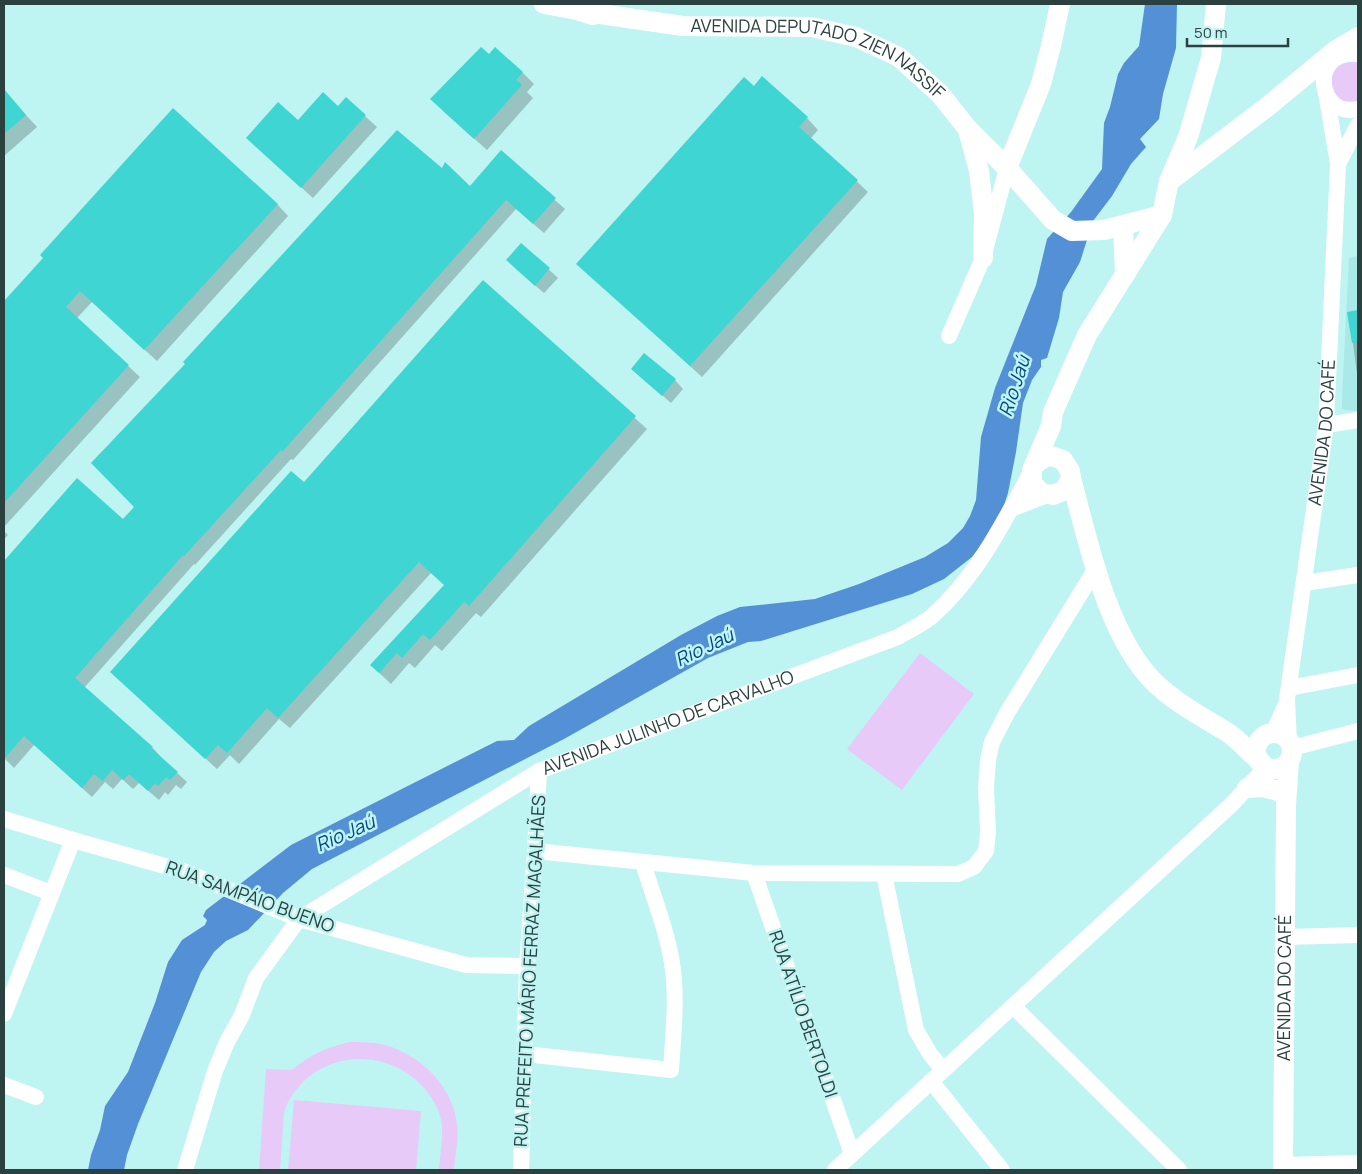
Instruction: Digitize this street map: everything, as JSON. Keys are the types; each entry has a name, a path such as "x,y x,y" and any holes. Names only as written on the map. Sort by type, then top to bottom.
{"highway":[{"path":"566,4 593,13"}],"main road":[{"name":"AVENIDA DEPUTADO ZIEN NASSIF","path":"544,4 683,26 811,27 856,37 899,57 940,94 967,128 1013,175 1053,220 1072,231 1104,230 1162,215"},
{"path":"1013,175 1041,84 1060,4"},
{"name":"AVENIDA JULINHO DE CARVALHO","path":"1033,467 1087,335 1162,215 1170,181 1188,137 1211,58 1216,4"},
{"path":"1170,181 1267,107 1336,50 1356,49"},
{"path":"967,128 979,171 984,214 983,258"},
{"path":"1123,226 1125,274"},
{"path":"1052,419 1084,525 1095,570 1116,623 1136,661 1155,683 1172,698 1204,720 1229,733 1276,752"},
{"path":"1050,495 1065,490 1068,470 1058,457 1051,456 1039,460 1033,467 1032,483 1036,489 1050,495 1084,525"},
{"name":"AVENIDA DO CAFÉ","path":"1276,752 1284,799 1286,937 1283,1167"},
{"path":"1248,788 1262,787 1284,799"}],"street":[{"name":"AVENIDA DO CAFÉ","path":"1276,752 1288,694 1326,425 1338,164 1323,84 1324,75 1327,67 1333,60 1356,49"},
{"path":"1326,93 1337,106 1346,109 1358,109"},
{"name":"AVENIDA DO CAFÉ","path":"1338,164 1358,125"},
{"path":"950,336 983,258 1013,175"},
{"path":"1326,425 1358,420"},
{"name":"AVENIDA JULINHO DE CARVALHO","path":"299,919 539,771 898,637 930,618 967,581 1011,509 1033,467"},
{"path":"1011,509 1050,495"},
{"path":"535,851 754,873 958,874 974,867 986,851 988,832 986,788 988,760 992,742 1007,712 1095,570"},
{"path":"1304,583 1358,575"},
{"path":"1288,694 1358,675"},
{"path":"835,1170 1217,818 1248,788 1276,752 1358,730"},
{"name":"RUA PREFEITO MÁRIO FERRAZ MAGALHÃES","path":"520,1170 527,966 539,771"},
{"name":"RUA SAMPÁIO BUENO","path":"4,819 186,872 299,919 466,965 527,966"},
{"path":"4,1014 73,840"},
{"path":"525,1054 670,1070 674,1014 673,970 662,925 643,863"},
{"name":"RUA ATÍLIO BERTOLDI","path":"754,873 852,1154"},
{"path":"884,874 916,1030 930,1054 943,1070"},
{"path":"4,875 51,893"},
{"path":"185,1170 216,1071 256,978 299,919"},
{"path":"1286,937 1358,935"},
{"path":"1013,1006 1179,1170"},
{"path":"931,1082 1002,1170"},
{"path":"4,1085 36,1097"},
{"path":"1283,1167 1358,1163"}],"shaded area":[{"path":"1358,62 1358,101 1342,101 1332,92 1331,73 1340,63"},
{"path":"1358,256 1358,410 1355,411 1342,409 1342,398 1349,258"},
{"path":"920,653 974,694 902,790 847,749"},
{"path":"350,1042 377,1043 398,1050 422,1064 442,1085 454,1110 457,1124 454,1170 439,1170 442,1124 438,1110 427,1092 413,1078 397,1067 378,1061 359,1059 339,1062 321,1069 301,1084 290,1098 284,1111 280,1170 259,1170 266,1069 292,1070 319,1052"},
{"path":"294,1100 421,1111 416,1170 288,1170"}],"water":[{"name":"Rio Jaú","path":"1145,4 1177,4 1176,48 1163,94 1159,119 1140,139 1146,147 1131,164 1112,196 1093,221 1080,262 1063,292 1059,318 1047,358 1041,360 1041,367 1032,380 1023,403 1008,493 998,524 972,557 944,579 912,594 761,641 748,642 708,658 564,739 312,869 283,893 248,930 226,941 214,952 201,972 138,1124 124,1170 88,1170 105,1106 128,1072 155,1003 168,962 182,940 205,925 207,920 203,916 206,910 291,845 497,741 514,740 529,726 681,635 717,616 740,607 815,599 859,584 925,557 948,543 963,528 976,500 981,437 995,388 1036,285 1047,239 1071,212 1102,169 1104,123 1118,74 1124,63 1139,46"}],"building":[{"path":"481,47 489,54 495,47 523,72 516,80 522,85 474,139 430,99"},
{"path":"762,76 808,117 799,127 858,180 690,366 576,264 744,77 754,86"},
{"path":"4,89 26,115 4,134"},
{"path":"323,92 338,106 346,97 366,115 301,188 246,138 278,102 298,120"},
{"path":"173,108 278,204 144,350 80,291 66,307 129,365 4,503 4,301 43,258 40,255"},
{"path":"397,130 442,168 445,162 470,186 501,150 556,198 533,224 506,200 282,452 281,450 183,555 75,678 153,747 151,748 178,772 170,780 166,777 158,786 155,783 148,791 129,774 123,780 112,770 103,781 94,774 82,788 24,736 4,759 4,561 77,478 123,519 134,507 91,463 185,364 183,362"},
{"path":"521,243 550,268 535,286 506,260"},
{"path":"483,280 636,416 469,606 464,602 430,640 423,634 402,658 397,653 379,673 370,665 444,585 419,562 278,718 267,708 227,753 218,745 205,759 110,672 291,471 304,482"},
{"path":"1358,310 1358,342 1352,343 1347,312"},
{"path":"644,353 676,379 662,396 631,369"}]}
